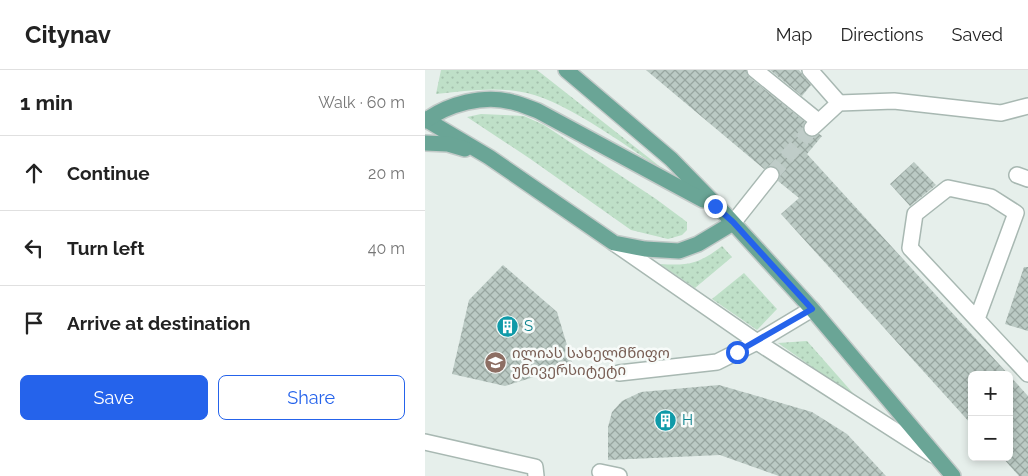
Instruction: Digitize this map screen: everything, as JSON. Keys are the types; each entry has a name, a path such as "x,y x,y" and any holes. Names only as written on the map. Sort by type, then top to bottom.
{"main road":[{"path":"566,70 671,159 715,206 733,222 812,309 933,455 953,476"},
{"path":"715,206 538,112 511,101 491,99 469,102 442,110 425,120 489,157 614,243 645,249 679,251 698,244 733,222"},
{"path":"425,143 448,144 489,157"}],"street":[{"path":"755,70 815,124 839,103 894,101 1001,113 1028,106"},
{"path":"810,70 839,103"},
{"path":"733,222 771,175"},
{"path":"977,319 1015,212 991,197 948,188 915,214 910,248 1028,374"},
{"path":"614,243 757,342 933,455"},
{"path":"619,374 717,362 757,342 812,309"},
{"path":"425,442 535,466 535,476"},
{"path":"600,472 619,476"}],"green space":[{"path":"441,70 537,70 672,176 581,117 544,98 527,93 504,90 436,94"},
{"path":"481,114 524,116 544,125 656,199 687,222 687,230 682,235 668,239 631,230 467,117"},
{"path":"722,246 732,257 695,288 660,264 678,265 700,260"},
{"path":"744,273 777,309 757,330 712,299"},
{"path":"807,341 859,400 778,343"}],"building":[{"path":"646,70 746,70 749,77 805,122 803,130 805,135 810,137 819,134 822,136 807,154 1005,371 968,371 968,421 781,214 799,198 778,181 780,176 777,168 772,166 764,169"},
{"path":"770,70 799,70 811,85 802,96"},
{"path":"914,162 936,185 910,206 890,184"},
{"name":"S","path":"503,265 557,312 573,365 505,386 452,374 469,300"},
{"path":"1024,267 1028,267 1028,331 1005,324"},
{"path":"1013,379 1028,396 1028,476 1019,476 1006,461 1013,461"},
{"path":"719,385 812,412 847,434 886,476 779,476 720,455 608,460 608,427 612,412 622,401 641,392"}],"tunnel":[{"path":"771,175 812,128"}],"place":[{"name":"S","path":"508,326"},
{"name":"ილიას სახელმწიფო უნივერსიტეტი","path":"496,362"},
{"name":"H","path":"666,420"}],"route":[{"path":"715,206 733,222 812,309 737,352"}]}
